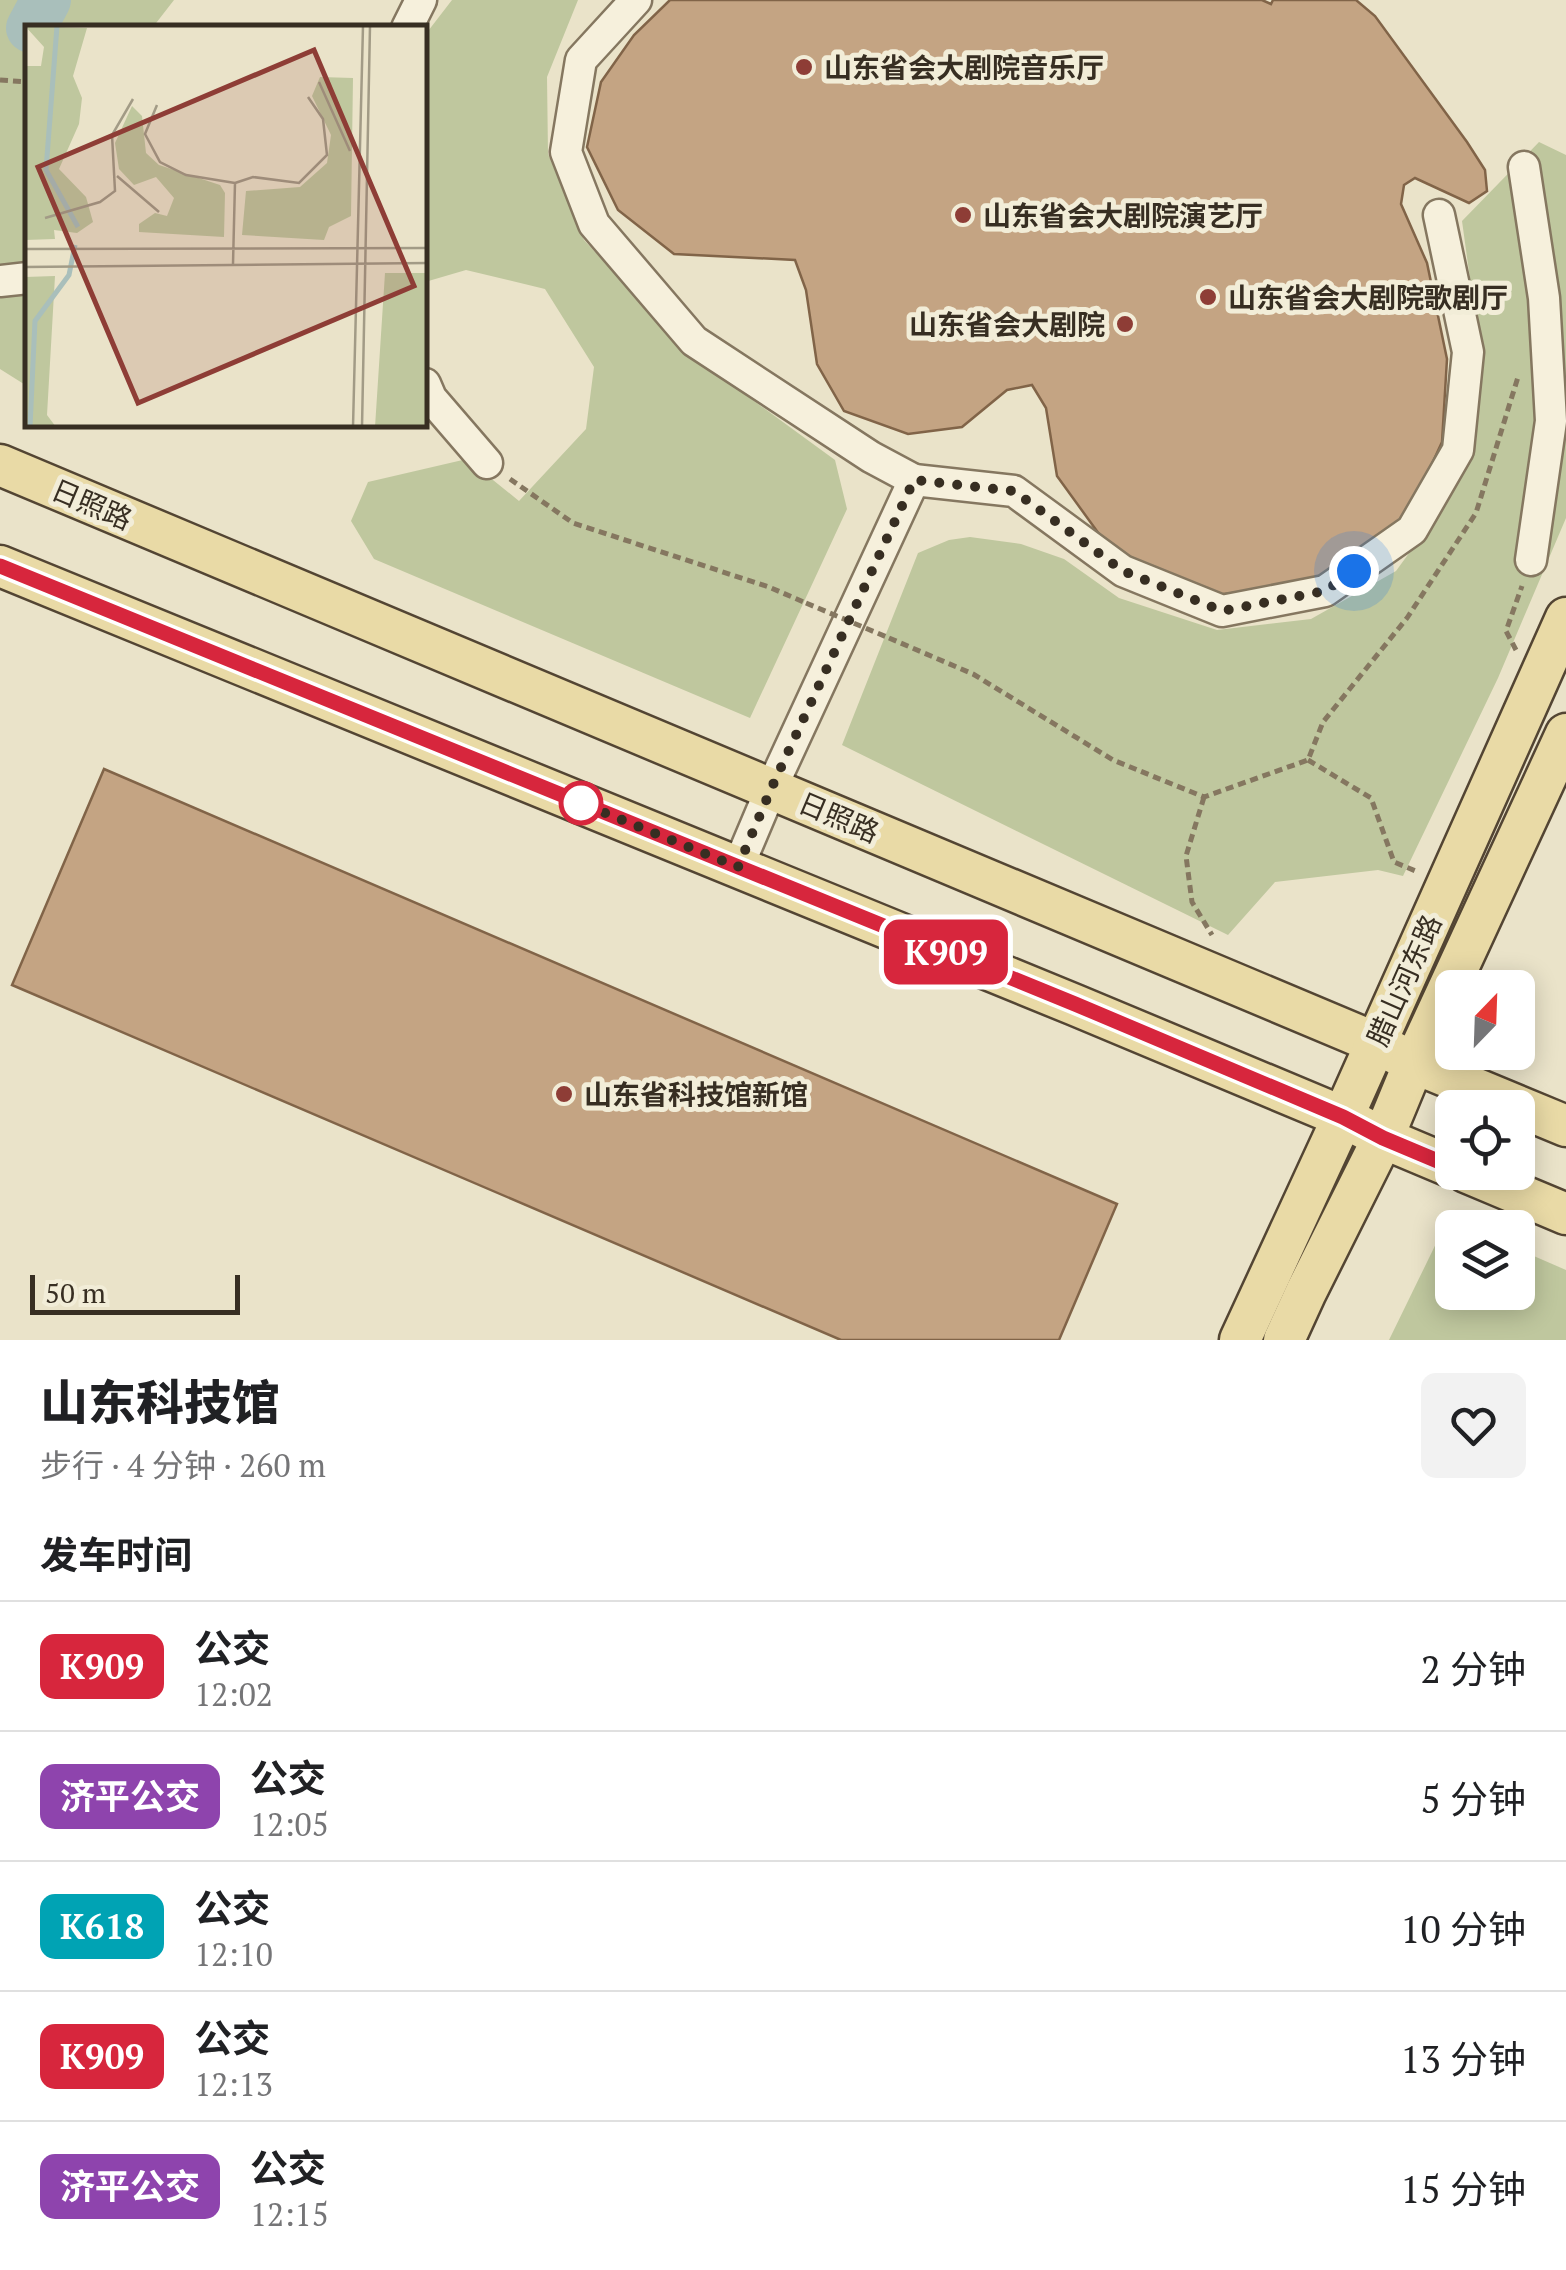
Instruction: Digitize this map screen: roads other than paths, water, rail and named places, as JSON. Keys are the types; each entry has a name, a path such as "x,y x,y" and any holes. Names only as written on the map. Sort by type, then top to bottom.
{"main road":[{"name":"日照路","path":"0,465 1566,1126"},
{"path":"6,568 1075,1004 1435,1160"},
{"name":"腊山河东路","path":"1240,1340 1566,618"},
{"name":"腊山河东路","path":"1284,1340 1383,1138 1566,734"},
{"path":"1509,1190 1566,1214"}],"street":[{"path":"409,25 421,0"},
{"path":"636,0 581,60 566,152 594,224 694,341 871,458 914,480 1014,491 1123,571 1222,611 1325,591 1412,530 1458,450 1468,352 1439,215"},
{"path":"1524,168 1544,298 1551,421 1531,560"},
{"path":"0,281 25,278"},
{"path":"428,391 487,463"},
{"path":"738,867 914,480"}],"waterway":[{"path":"33,25 46,0"}],"place":[{"name":"山东省会大剧院音乐厅","path":"804,67"},
{"name":"山东省会大剧院演艺厅","path":"963,215"},
{"name":"山东省会大剧院歌剧厅","path":"1208,297"},
{"name":"山东省会大剧院","path":"1125,324"},
{"name":"山东省科技馆新馆","path":"564,1094"}]}
